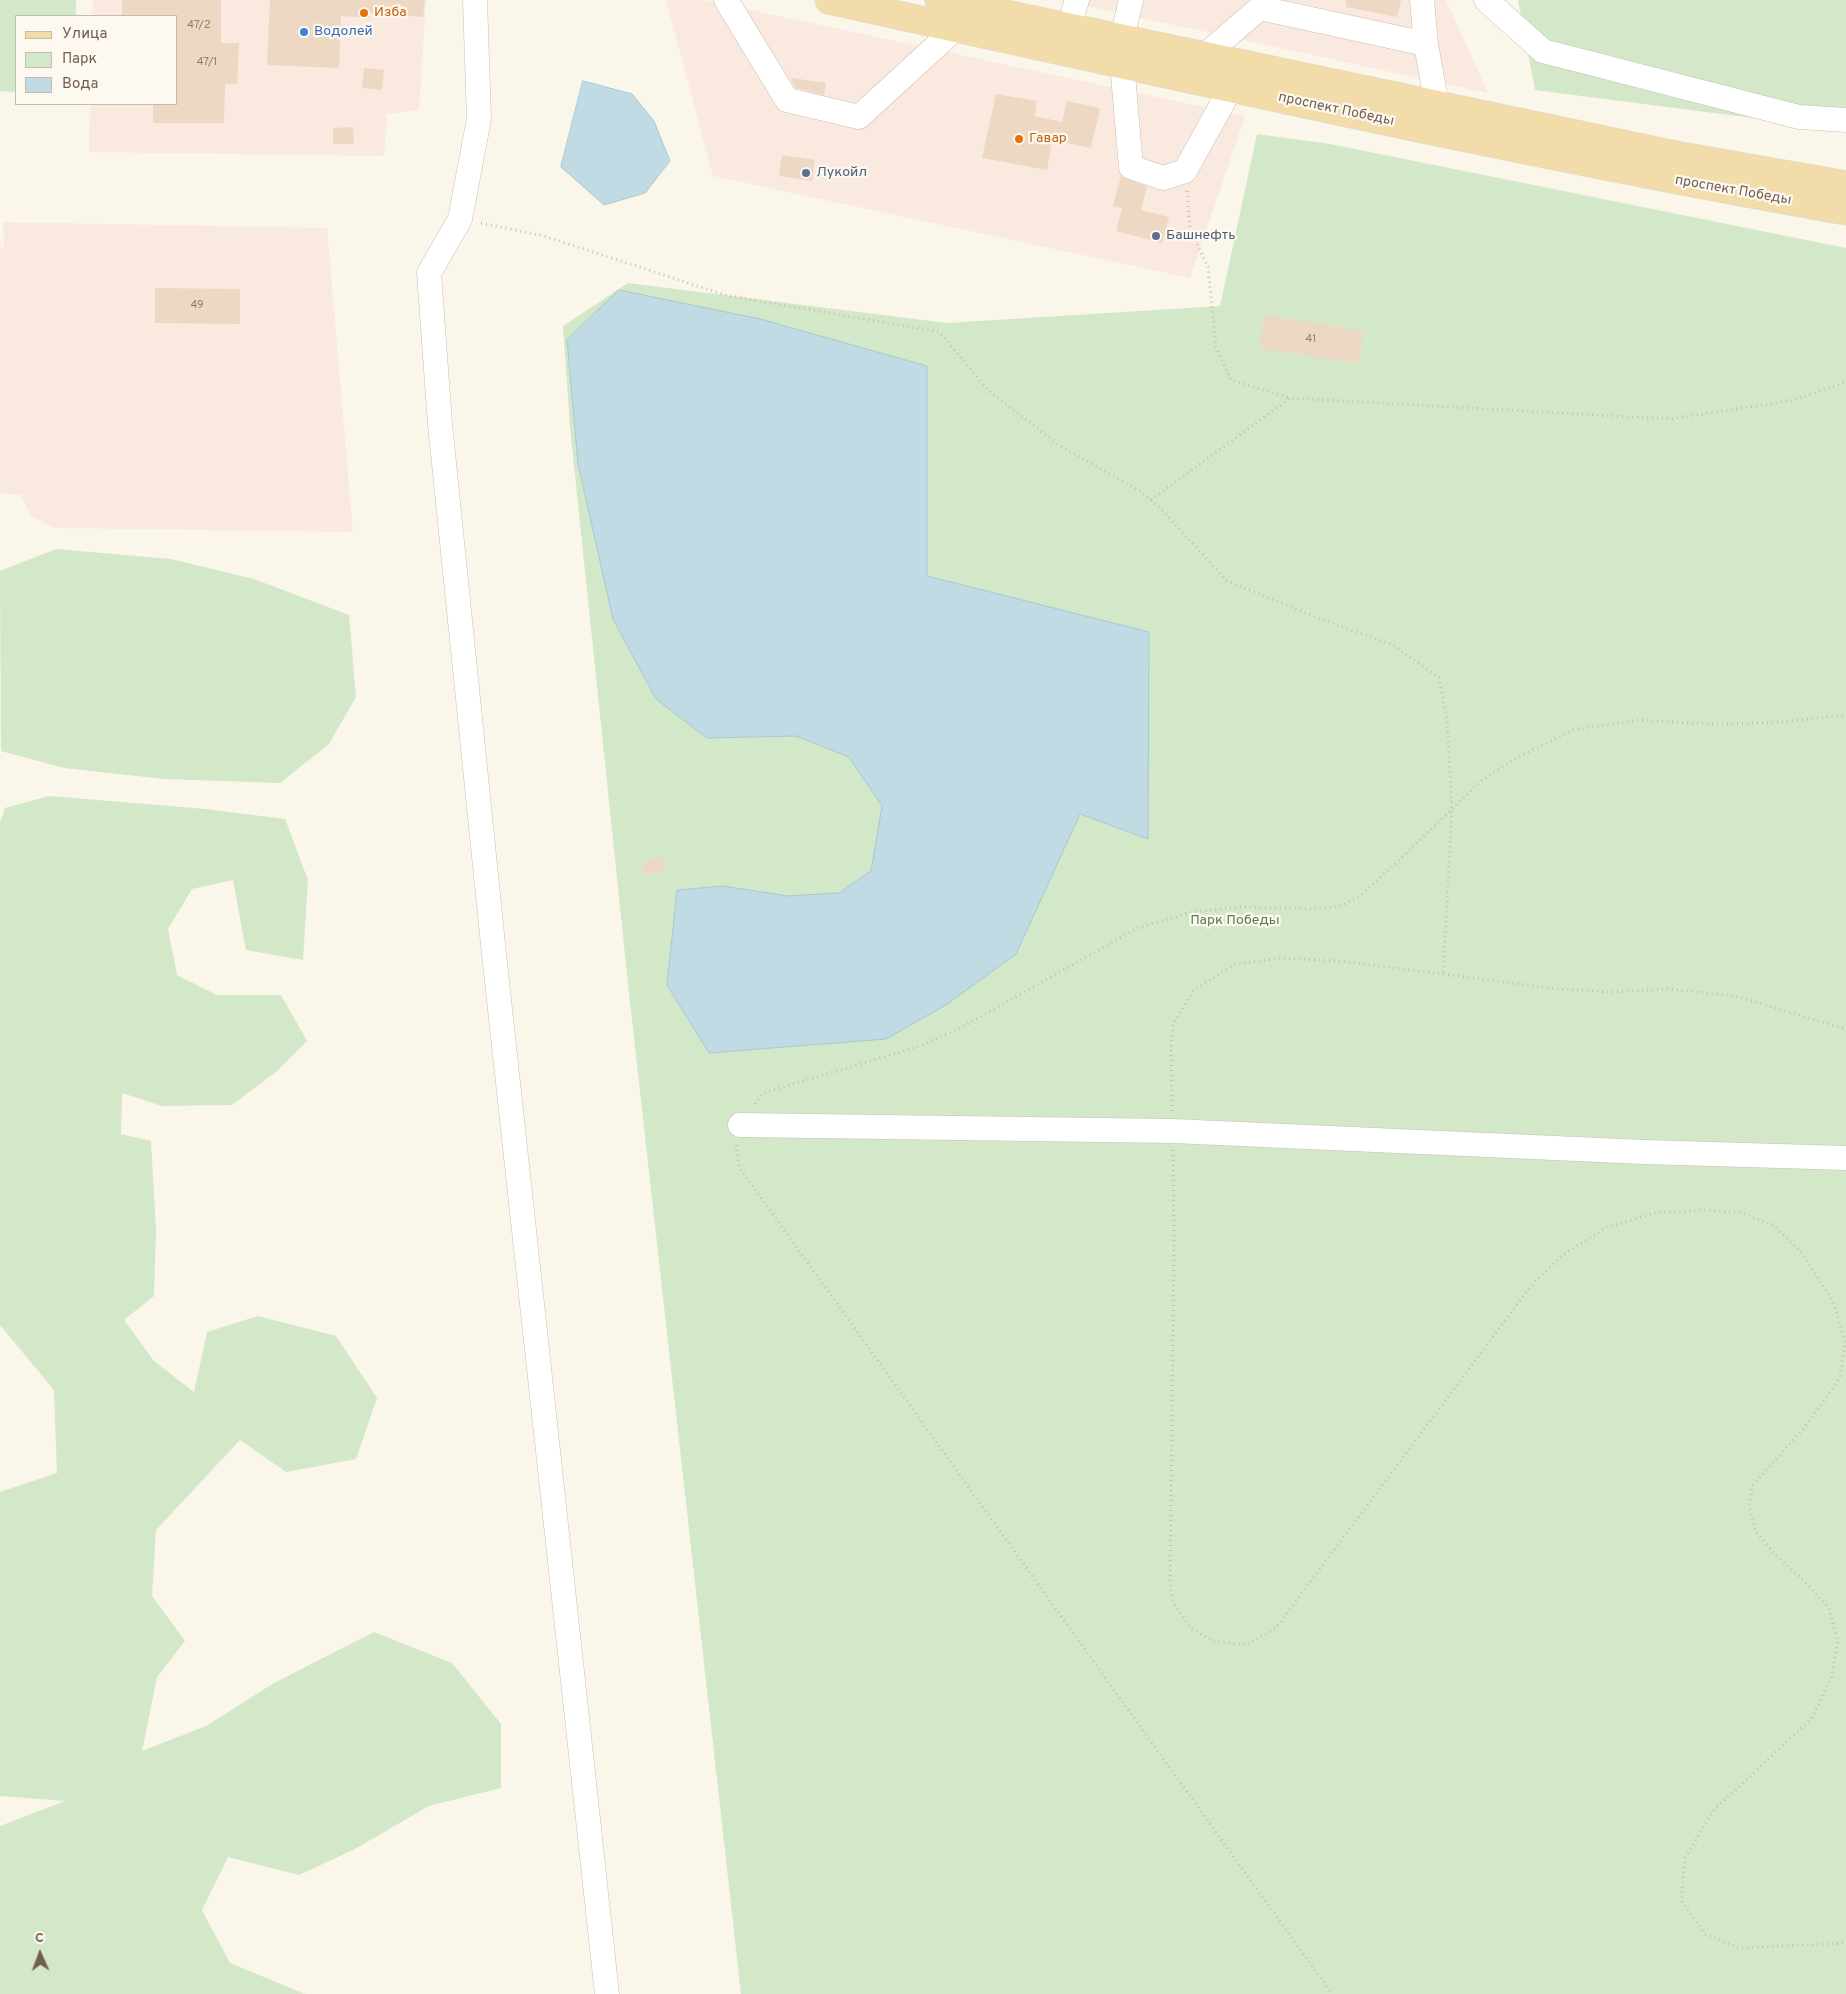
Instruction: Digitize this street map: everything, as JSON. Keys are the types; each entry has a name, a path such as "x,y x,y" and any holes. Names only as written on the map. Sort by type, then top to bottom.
{"main road":[{"name":"проспект Победы","path":"829,0 962,11 1069,26 1122,51 1204,56 1675,155 1846,185"},
{"name":"проспект Победы","path":"939,0 962,11 1122,51 1231,88 1673,181 1846,211"}],"lane":[{"path":"475,0 480,119 460,219 429,273 440,424 495,964 607,1994"},
{"path":"726,0 787,100 859,116 962,11"},
{"path":"1069,26 1077,0"},
{"path":"1131,0 1122,51 1131,167 1163,178 1185,171 1231,88"},
{"path":"1422,0 1426,44 1437,106"},
{"path":"1486,0 1543,51 1799,117 1846,120"},
{"path":"1204,56 1260,8 1277,6 1426,44"},
{"path":"740,1125 1173,1131 1624,1151 1846,1158"}],"path":[{"path":"1185,171 1190,230 1208,267 1216,347 1230,380 1290,398 1671,419 1794,400 1846,382"},
{"path":"460,219 544,236 725,295 939,332 991,393 1062,447 1140,491 1151,500 1227,582 1393,645 1439,678 1447,719 1452,809 1443,975"},
{"path":"1151,500 1290,398"},
{"path":"1332,1994 739,1166 736,1146 740,1125 763,1093 917,1047 962,1027 1138,928 1192,912 1242,907 1319,909 1342,906 1367,890 1481,781 1514,759 1573,730 1639,720 1711,724 1761,723 1846,716"},
{"path":"1846,1029 1735,996 1669,989 1611,992 1559,989 1340,962 1281,958 1235,964 1193,991 1173,1024 1171,1048 1174,1243 1170,1583 1174,1604 1192,1628 1213,1641 1247,1646 1276,1628 1533,1283 1563,1254 1607,1227 1655,1213 1704,1210 1742,1213 1773,1225 1801,1252 1833,1301 1845,1341 1840,1378 1805,1427 1753,1485 1749,1505 1756,1532 1776,1555 1829,1608 1838,1641 1831,1678 1812,1718 1713,1811 1685,1858 1681,1900 1704,1934 1739,1948 1846,1943"}],"shaded area":[{"path":"93,0 426,0 419,110 387,114 384,156 89,152 90,105 178,105 178,15 92,15"},
{"path":"666,0 704,0 1245,116 1190,278 713,176"},
{"path":"1059,0 1446,0 1488,93"},
{"path":"3,222 327,228 353,532 54,528 31,516 21,495 0,493 0,247 4,247"}],"green space":[{"path":"0,0 76,0 76,15 15,15 15,92 0,91"},
{"path":"1518,0 1846,0 1846,130 1535,90"},
{"name":"Парк Победы","path":"1257,134 1330,144 1846,248 1846,1994 741,1994 629,993 570,427 563,326 628,283 947,323 1220,306"},
{"path":"56,549 171,559 254,579 349,615 356,697 329,744 280,783 164,779 64,768 1,751 0,571"},
{"path":"49,796 205,809 285,819 308,880 303,960 246,950 233,880 192,889 168,929 177,975 217,995 281,995 307,1041 277,1071 232,1105 162,1106 122,1093 121,1134 151,1141 156,1230 154,1296 124,1320 154,1361 194,1392 207,1332 258,1316 336,1336 377,1398 356,1459 286,1472 240,1440 156,1530 152,1596 185,1641 157,1677 142,1751 206,1726 274,1683 374,1632 452,1663 501,1724 501,1788 429,1806 353,1850 299,1875 228,1857 202,1910 230,1963 305,1994 0,1994 0,1826 65,1801 0,1796 0,1492 57,1473 54,1390 0,1325 0,822 5,808"}],"water":[{"path":"583,81 632,94 654,121 670,161 645,193 604,205 561,167"},
{"path":"619,290 760,319 927,366 927,576 1149,632 1148,839 1080,814 1016,954 946,1005 886,1039 709,1053 667,985 677,890 723,886 788,896 839,893 871,871 882,806 849,757 796,736 707,738 656,699 613,619 578,464 567,340"}],"building":[{"path":"122,0 221,0 221,43 239,43 237,84 225,84 224,123 153,123 153,105 178,105 178,15 122,15"},
{"name":"Водолей","path":"270,0 425,0 423,17 370,13 370,18 341,16 339,68 267,65"},
{"path":"1346,0 1401,0 1397,17 1346,7"},
{"path":"364,68 384,70 382,90 362,88"},
{"path":"792,78 826,83 824,95 796,88 791,80"},
{"name":"Гавар","path":"996,94 1037,101 1035,116 1062,122 1067,101 1100,108 1091,148 1052,140 1047,170 982,158"},
{"path":"353,127 354,144 333,144 333,128"},
{"path":"782,155 815,160 812,181 779,176"},
{"path":"1121,176 1147,187 1141,210 1169,217 1162,243 1116,231 1122,208 1113,206"},
{"path":"155,288 240,289 240,324 155,323"},
{"path":"1264,315 1364,331 1358,364 1259,348"},
{"path":"663,857 666,871 645,876 642,862"}],"place":[{"name":"Изба","path":"364,13"},
{"name":"Водолей","path":"304,32"},
{"name":"Гавар","path":"1019,139"},
{"name":"Лукойл","path":"806,173"},
{"name":"Башнефть","path":"1156,236"}]}
